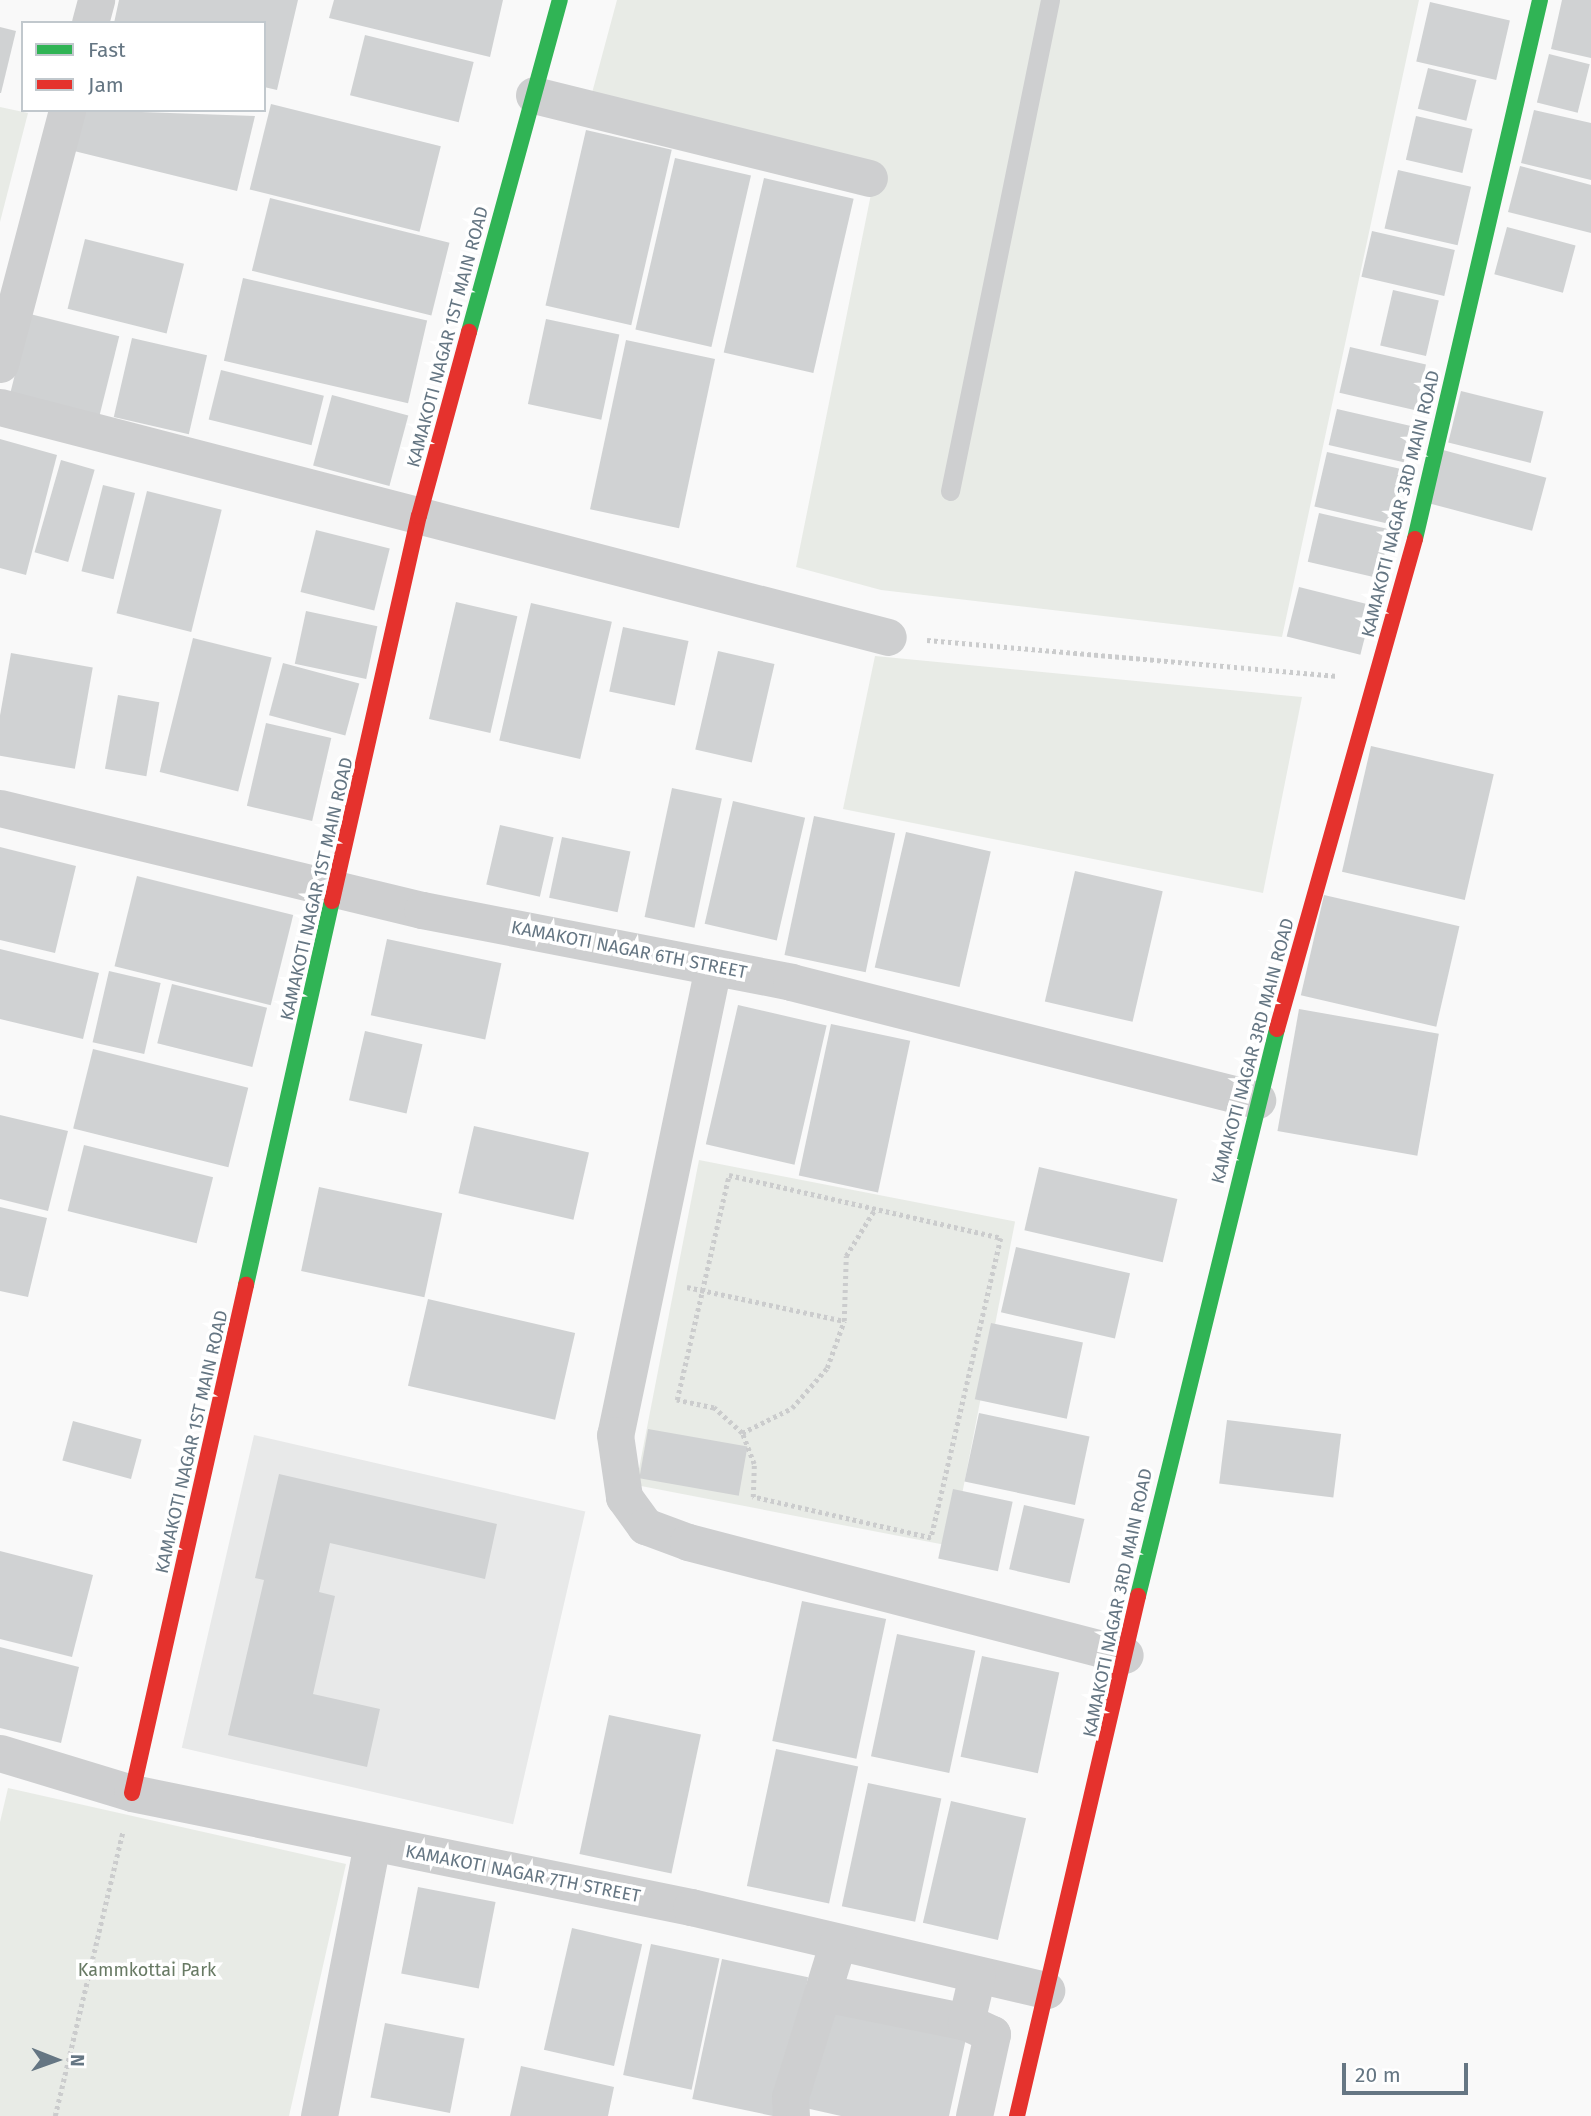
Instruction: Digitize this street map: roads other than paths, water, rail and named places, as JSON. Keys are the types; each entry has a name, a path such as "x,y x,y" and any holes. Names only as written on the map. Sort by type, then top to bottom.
{"street":[{"path":"91,21 96,0"},
{"name":"KAMAKOTI NAGAR 1ST MAIN ROAD","path":"132,1793 338,886 419,516 560,0"},
{"name":"KAMAKOTI NAGAR 3RD MAIN ROAD","path":"1017,2116 1257,1100 1409,564 1532,2"},
{"path":"534,96 869,178"},
{"path":"0,364 66,112"},
{"path":"0,407 888,637"},
{"name":"KAMAKOTI NAGAR 6TH STREET","path":"0,808 338,886 422,909 713,967 1257,1100"},
{"path":"713,967 615,1435 624,1497 645,1526 1125,1656"},
{"name":"KAMAKOTI NAGAR 7TH STREET","path":"0,1753 132,1793 838,1942 1046,1990"},
{"path":"319,2116 372,1844"},
{"path":"791,2116 790,2097 838,1942"},
{"path":"966,2022 977,1975"},
{"path":"824,1993 966,2022 992,2034 974,2116"}],"lane":[{"path":"950,491 1050,0"}],"park label":[{"name":"Kammkottai Park","path":"147,1970"}]}
